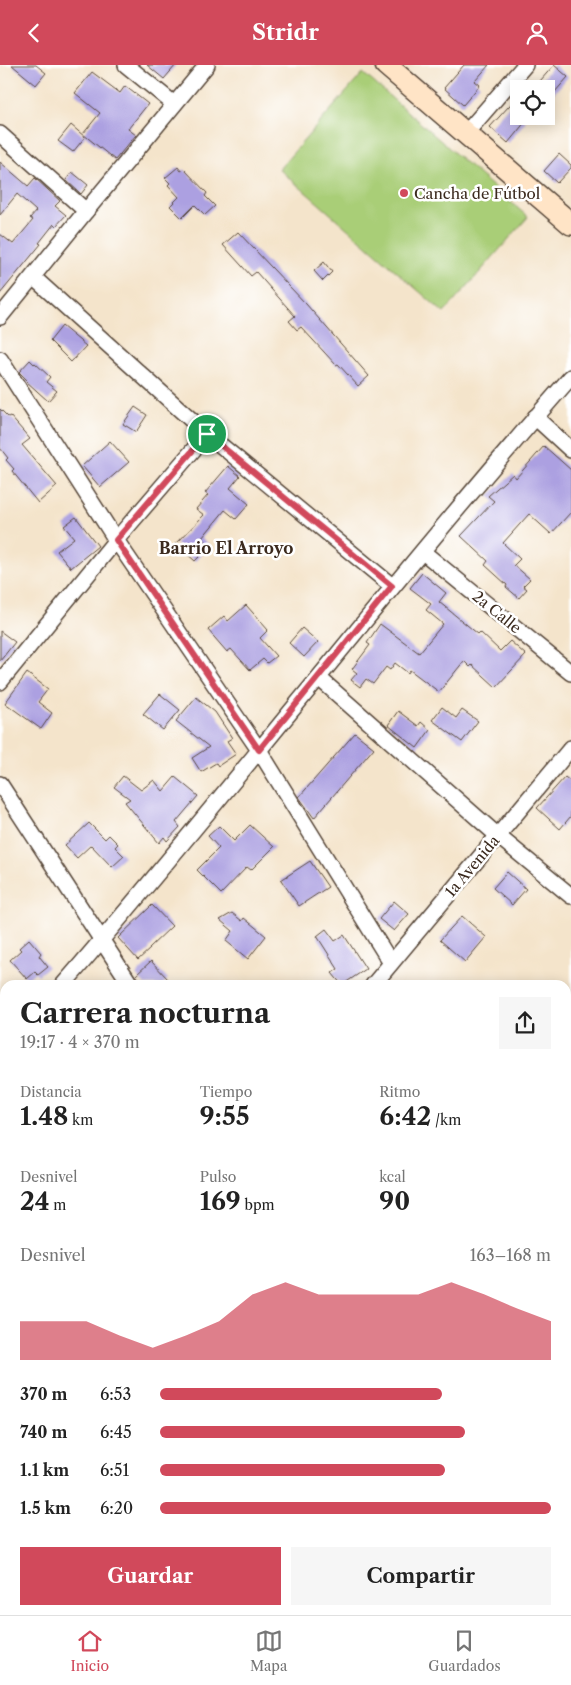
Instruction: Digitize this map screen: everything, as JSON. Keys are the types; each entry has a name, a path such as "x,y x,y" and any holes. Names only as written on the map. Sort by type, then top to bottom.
{"main road":[{"path":"386,65 571,224"}],"street":[{"path":"126,65 174,104"},
{"path":"0,317 208,65"},
{"path":"466,133 525,65"},
{"path":"0,135 86,211"},
{"path":"33,277 207,434 392,586"},
{"path":"0,359 116,540 259,750 391,963"},
{"path":"67,980 102,941 319,678 392,586 571,377"},
{"path":"535,417 571,450"},
{"path":"0,682 116,540 207,434"},
{"name":"2a Calle","path":"423,552 571,673"},
{"path":"319,678 498,836 571,896"},
{"name":"1a Avenida","path":"377,980 571,748"},
{"path":"0,784 128,980"}],"green space":[{"name":"Cancha de Fútbol","path":"363,73 528,217 444,313 279,169"}],"building":[{"path":"12,65 36,65 46,73 36,85"},
{"path":"147,65 176,65 164,79"},
{"path":"464,65 489,65 475,81 480,85 463,105 444,88"},
{"path":"554,65 568,77 555,92 555,80 541,80"},
{"path":"92,72 120,93 125,86 148,104 128,129 136,135 115,160 83,134 100,113 75,93"},
{"path":"510,105 510,125 523,125 508,143 490,127"},
{"path":"71,125 85,137 73,152 58,141"},
{"path":"559,154 571,165 571,168 557,183 544,171"},
{"path":"0,162 28,186 35,178 60,201 55,206 66,215 56,226 54,224 39,243 41,244 0,294 0,234 13,244 33,220 30,218 36,211 17,194 0,215"},
{"path":"178,167 181,171 184,169 207,193 205,196 215,206 205,215 195,205 182,218 170,206 179,197 168,185 170,183 165,178"},
{"path":"72,172 88,185 81,194 66,180"},
{"path":"238,232 306,304 369,376 358,386 301,327 297,330 289,321 295,316 256,272 251,276 223,245"},
{"path":"324,262 332,272 323,281 314,271"},
{"path":"62,326 86,346 71,362 50,341"},
{"path":"30,360 50,377 46,382 57,391 48,401 19,372"},
{"path":"135,407 147,415 136,432 123,424"},
{"path":"0,409 8,417 10,416 30,439 22,445 57,486 38,503 12,471 14,469 6,460 8,458 0,448"},
{"path":"110,441 129,462 100,487 82,466"},
{"path":"544,446 571,470 571,512 551,534 529,514 503,543 520,559 514,565 530,579 523,586 527,589 519,598 485,565 488,561 461,536 494,501 488,496 513,474 516,478"},
{"path":"228,466 240,476 230,488 249,504 236,519 225,510 202,538 210,546 195,561 176,544 204,515 196,509 208,495 205,493"},
{"path":"76,517 98,546 71,568 57,551 74,538 64,526"},
{"path":"422,573 446,593 439,602 478,634 480,632 500,651 510,641 526,655 496,687 472,665 470,667 464,661 439,692 410,670 408,673 395,663 390,670 386,667 373,684 366,679 360,687 351,680 357,673 352,669 370,645 367,643 380,624 419,653 443,624 426,610 431,604 410,588"},
{"path":"246,605 268,630 260,638 276,656 267,663 263,659 250,670 231,649 227,652 208,630 224,616 228,621"},
{"path":"302,628 318,642 304,657 289,643"},
{"path":"0,631 15,642 0,661"},
{"path":"27,673 48,689 38,702 52,713 41,729 5,703"},
{"path":"160,694 180,710 163,730 143,714"},
{"path":"196,697 215,712 232,738 227,741 236,754 218,766 216,763 201,772 192,758 209,747 176,721"},
{"path":"442,707 456,718 462,710 478,721 462,742 432,720"},
{"path":"398,711 418,726 421,722 430,730 417,748 388,725"},
{"path":"355,733 374,748 314,818 299,797"},
{"path":"123,776 141,790 154,780 163,791 175,777 198,796 176,822 180,827 167,841 164,837 159,843 125,802 130,799 114,787"},
{"path":"565,777 571,782 571,816 560,829 537,808"},
{"path":"89,823 105,839 109,835 118,844 115,847 124,856 112,867 91,845 77,858 65,845"},
{"path":"250,825 274,847 251,870 247,867 221,894 197,870 219,848 208,836 219,826 234,841"},
{"path":"310,861 328,887 299,906 281,880"},
{"path":"507,872 526,889 512,905 493,888"},
{"path":"394,901 409,914 394,931 379,919"},
{"path":"152,905 172,926 138,960 118,938"},
{"path":"232,913 242,921 244,918 266,936 248,959 226,941 233,931 220,920"},
{"path":"462,916 486,937 465,962 440,940"},
{"path":"326,929 335,941 344,935 366,969 350,980 338,980 332,973 338,969 317,936"},
{"path":"29,939 41,953 39,956 48,967 38,975 35,972 27,979 10,960"},
{"path":"151,961 168,979 140,980 136,975"}],"place":[{"name":"Cancha de Fútbol","path":"404,193"}],"district":[{"name":"Barrio El Arroyo","path":"226,548"}],"route":[{"path":"207,434 392,586 259,750 116,540 207,434"}]}
